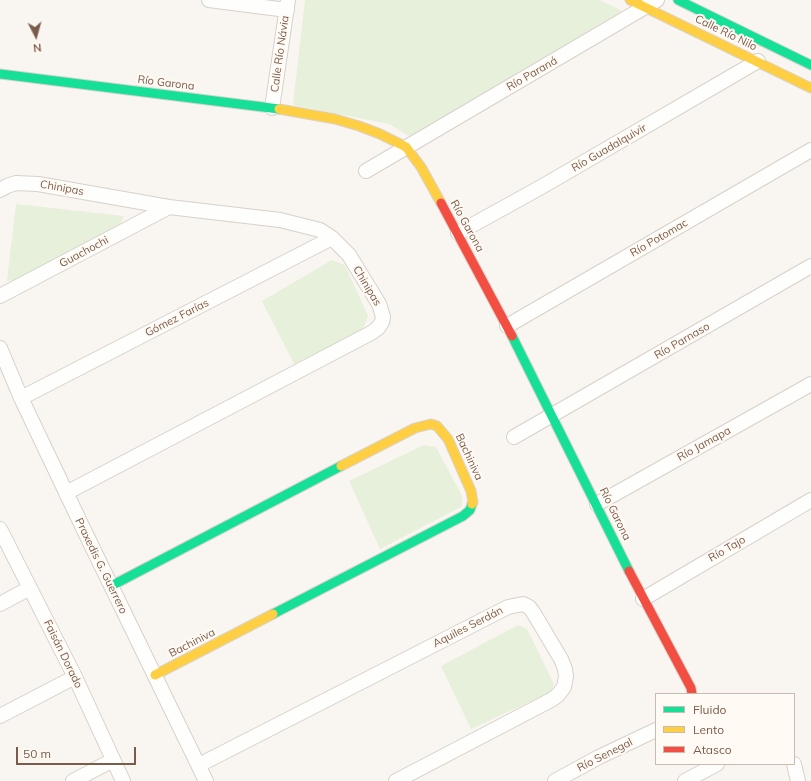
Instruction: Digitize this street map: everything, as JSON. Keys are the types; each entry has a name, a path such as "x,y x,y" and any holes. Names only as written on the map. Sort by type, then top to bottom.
{"street":[{"path":"209,0 287,5"},
{"name":"Calle Río Nilo","path":"630,0 811,88"},
{"name":"Río Paraná","path":"366,171 657,0"},
{"name":"Calle Río Nilo","path":"678,0 811,65"},
{"name":"Calle Río Návia","path":"272,108 287,5"},
{"name":"Río Guadalquivir","path":"458,233 543,186 758,61"},
{"name":"Río Garona","path":"0,74 272,108 359,126 380,134 406,147 421,167 507,326 691,691"},
{"name":"Río Potomac","path":"507,326 811,150"},
{"name":"Chinipas","path":"0,190 16,183 38,184 169,207 280,220 320,230 332,238 349,255 379,304 383,316 382,322 378,328 364,336 66,493"},
{"name":"Guachochi","path":"0,296 169,207"},
{"name":"Gómez Farías","path":"21,398 332,238"},
{"name":"Río Parnaso","path":"514,437 811,266"},
{"name":"Praxedis G. Guerrero","path":"0,348 21,398 66,493 206,781"},
{"name":"Río Jamapa","path":"597,504 811,384"},
{"name":"Bachiniva","path":"111,586 415,428 431,424 437,426 448,439 472,491 473,502 470,510 463,516 155,675"},
{"name":"Río Tajo","path":"643,598 811,500"},
{"name":"Faisán Dorado","path":"0,529 75,677 123,781"},
{"path":"0,604 30,588"},
{"name":"Aquiles Serdán","path":"199,765 508,606 523,604 529,607 561,659 566,677 564,686 558,695 396,781"},
{"path":"0,716 75,677"},
{"name":"Río Senegal","path":"555,781 655,730"},
{"path":"74,781 114,760"},
{"path":"685,781 715,765"},
{"path":"794,765 798,781"}],"green space":[{"path":"305,0 600,0 622,11 414,139 389,124 293,105"},
{"path":"16,204 124,216 118,228 22,279 7,281"},
{"path":"332,260 345,265 368,316 362,331 294,364 262,301"},
{"path":"424,445 436,447 463,498 461,507 380,549 349,481"},
{"path":"518,625 527,629 554,684 551,692 471,729 441,666"}],"traffic: fast":[{"path":"678,0 811,65"},
{"path":"0,74 279,109"},
{"path":"512,336 629,571"},
{"path":"111,586 341,466"},
{"path":"273,614 463,516 470,510 472,504"}],"traffic: slow":[{"path":"630,0 811,88"},
{"path":"279,109 335,119 359,126 380,134 406,147 421,167 441,203"},
{"path":"341,466 415,428 431,424 437,426 448,439 471,491 472,504"},
{"path":"155,675 273,614"}],"traffic: jam":[{"path":"441,203 512,336"},
{"path":"629,571 691,688 692,693"}]}
